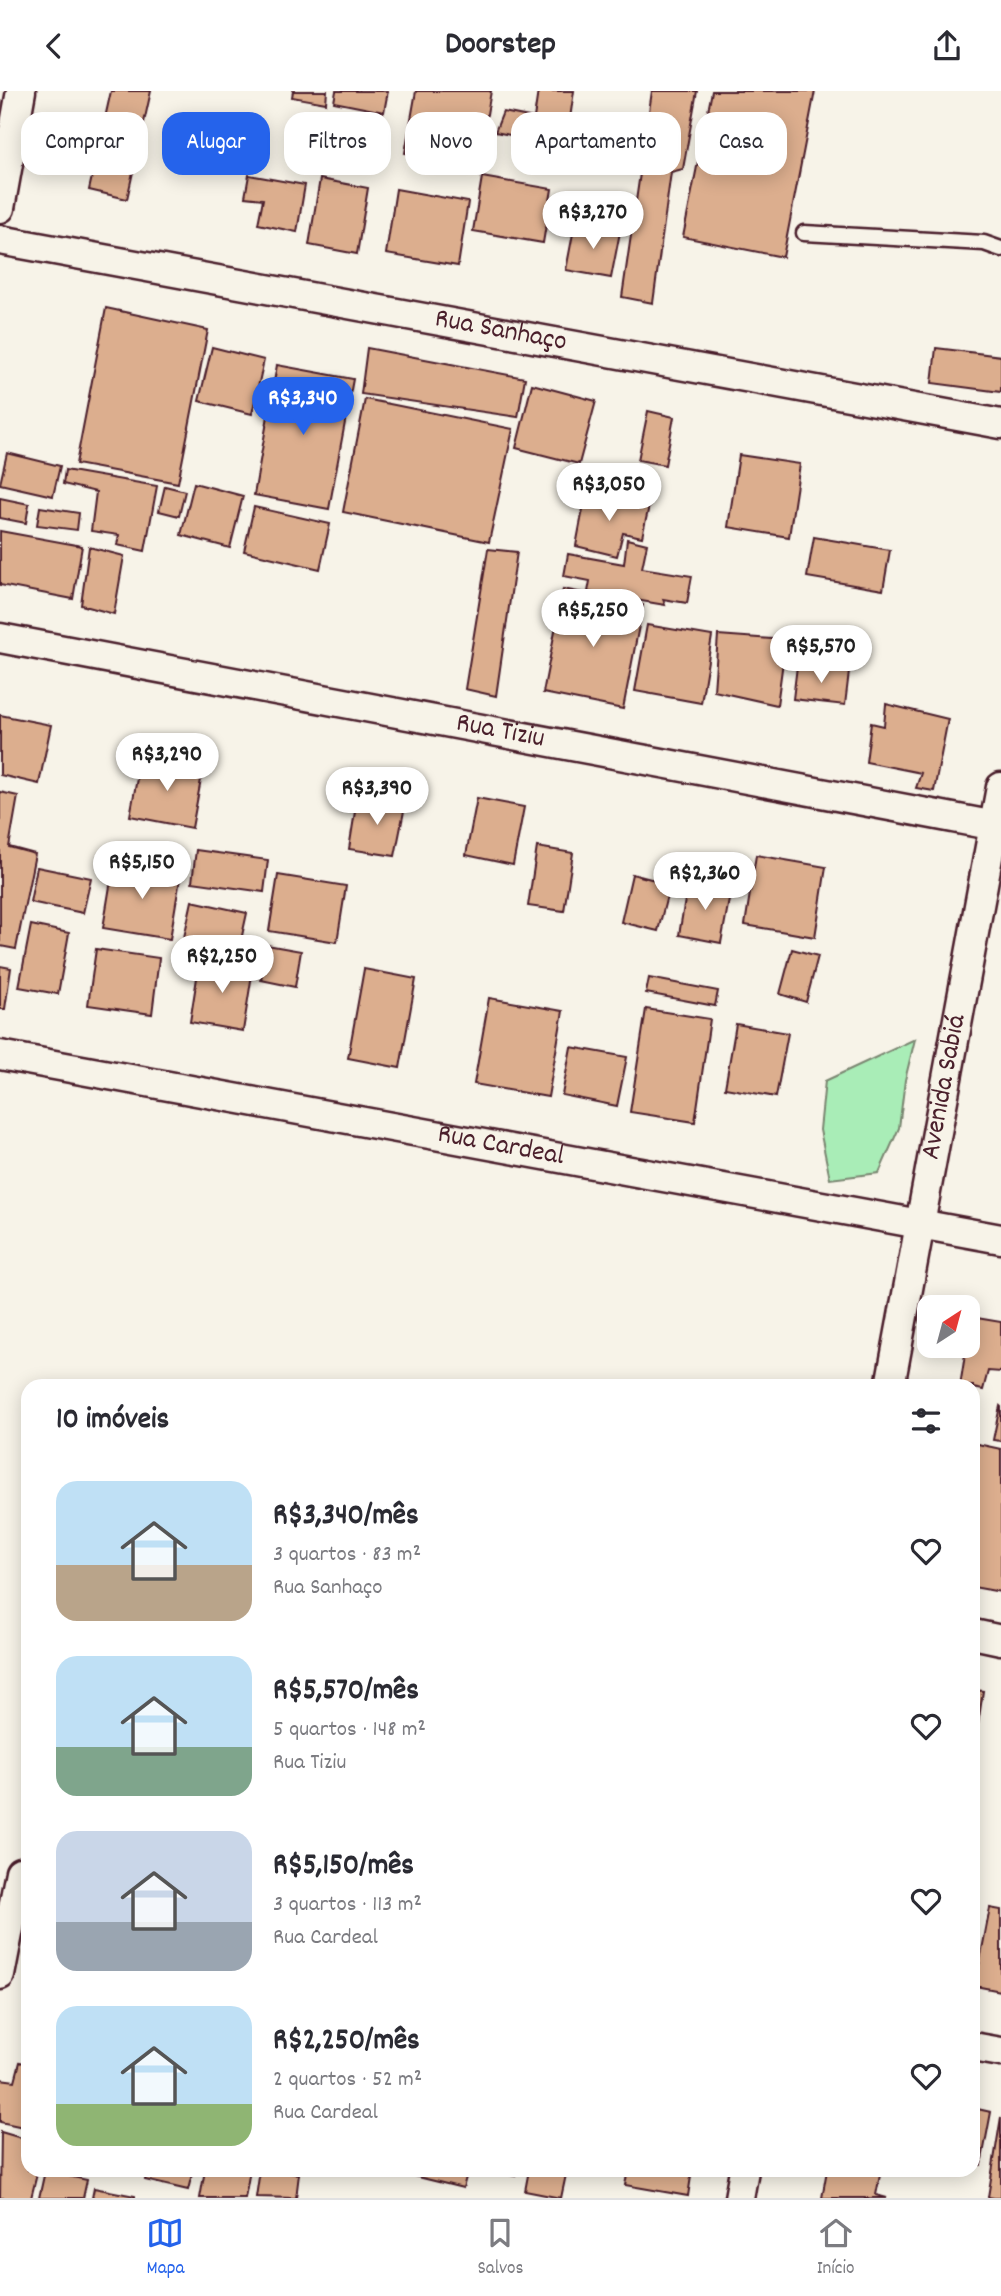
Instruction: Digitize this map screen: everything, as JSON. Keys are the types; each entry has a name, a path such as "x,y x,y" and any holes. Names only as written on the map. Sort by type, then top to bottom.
{"street":[{"path":"0,208 21,91"},
{"name":"Rua Sanhaço","path":"0,240 1001,424"},
{"name":"Rua Tiziu","path":"0,638 998,826"},
{"name":"Avenida Sabiá","path":"891,1379 998,826 1001,787"},
{"name":"Rua Cardeal","path":"0,1055 1001,1239"},
{"path":"980,1636 1001,1640"},
{"path":"0,1975 16,1871"},
{"path":"980,2048 1001,2052"},
{"path":"739,2198 743,2177"}],"lane":[{"path":"804,233 971,242 1001,249"}],"green space":[{"path":"915,1039 905,1080 899,1128 879,1173 830,1179 820,1130 825,1081"}],"building":[{"path":"111,91 151,91 146,112 106,112"},
{"path":"293,91 327,91 326,103 292,97"},
{"path":"336,91 388,91 384,112 334,102"},
{"path":"416,91 491,91 487,112 412,112"},
{"path":"538,91 574,91 571,112 535,112"},
{"path":"652,91 697,91 683,169 681,112 649,112"},
{"path":"712,91 815,91 783,257 683,237 695,175 787,175 787,112 708,112"},
{"path":"503,112 511,114 511,135 497,132"},
{"path":"92,175 132,175 127,199 89,190"},
{"path":"249,175 305,185 297,232 258,224 263,199 245,197"},
{"path":"640,175 671,175 653,303 622,297"},
{"path":"482,177 552,189 543,243 473,231"},
{"path":"320,179 368,188 357,254 309,245"},
{"path":"396,189 468,202 458,266 386,254"},
{"path":"575,223 620,232 611,278 566,270"},
{"path":"106,308 208,330 178,483 76,464"},
{"path":"212,347 264,360 252,414 199,401"},
{"path":"367,348 525,378 518,417 361,394"},
{"path":"936,348 1001,356 1001,392 932,383"},
{"path":"277,365 353,379 329,509 254,495"},
{"path":"532,384 596,401 579,464 516,448"},
{"path":"365,399 513,429 489,542 343,512"},
{"path":"648,411 674,417 665,465 638,460"},
{"path":"7,453 60,466 53,496 0,484"},
{"path":"739,455 800,464 789,537 728,527"},
{"path":"65,470 157,486 145,551 117,545 119,535 91,531 96,492 63,484"},
{"path":"194,483 243,496 230,548 181,535"},
{"path":"165,486 185,491 179,516 159,511"},
{"path":"586,493 649,506 642,537 623,533 617,556 576,546"},
{"path":"0,498 29,504 26,523 0,518"},
{"path":"40,507 79,513 77,530 37,525"},
{"path":"254,507 330,524 320,569 244,551"},
{"path":"0,531 82,546 73,599 0,585"},
{"path":"814,537 890,550 883,590 807,577"},
{"path":"627,539 647,544 642,568 692,576 687,603 663,599 665,605 588,592 590,581 564,576 568,554 624,564"},
{"path":"89,547 124,556 114,614 81,605"},
{"path":"488,549 517,552 496,696 465,689"},
{"path":"563,589 643,605 623,709 543,693"},
{"path":"647,625 712,636 701,703 635,691"},
{"path":"718,635 786,640 777,705 714,691"},
{"path":"797,666 849,672 845,705 793,699"},
{"path":"886,704 948,719 934,791 916,788 921,773 866,762 871,723 884,726"},
{"path":"0,715 51,725 39,784 0,775"},
{"path":"141,757 203,769 192,828 130,816"},
{"path":"0,792 18,796 9,847 35,854 16,949 0,946"},
{"path":"477,798 524,807 513,865 466,855"},
{"path":"357,799 405,806 395,856 349,849"},
{"path":"537,847 573,853 564,911 528,906"},
{"path":"196,850 268,860 264,892 192,882"},
{"path":"756,855 826,867 815,937 745,925"},
{"path":"114,862 181,873 170,939 103,928"},
{"path":"37,867 91,878 83,913 30,902"},
{"path":"632,874 670,884 658,931 621,922"},
{"path":"278,875 346,886 337,942 269,931"},
{"path":"688,882 731,889 721,943 679,935"},
{"path":"192,901 247,913 238,954 183,942"},
{"path":"31,925 69,933 58,994 19,987"},
{"path":"267,945 301,951 295,987 261,980"},
{"path":"96,949 159,958 152,1014 88,1005"},
{"path":"792,949 818,956 806,1002 780,994"},
{"path":"200,959 253,968 243,1031 190,1022"},
{"path":"0,966 11,968 5,1009 0,1009"},
{"path":"364,969 416,979 400,1068 348,1058"},
{"path":"649,978 718,991 715,1006 646,993"},
{"path":"489,998 563,1011 548,1097 474,1084"},
{"path":"646,1009 710,1019 695,1122 630,1112"},
{"path":"736,1024 788,1033 776,1097 725,1088"},
{"path":"571,1047 627,1057 617,1106 562,1095"},
{"path":"980,1318 1001,1322 1001,1372 988,1371 983,1390 980,1389 980,1379 961,1379 964,1358 980,1358"},
{"path":"1001,1407 1001,1441 993,1440"},
{"path":"980,1444 1001,1449 1001,1592 980,1588"},
{"path":"990,1908 1001,1910 1001,1991 980,1987 980,1960"},
{"path":"21,2062 21,2126 0,2122 0,2079 15,2081"},
{"path":"980,2110 991,2112 980,2165"},
{"path":"1001,2117 1001,2198 994,2198 988,2197"},
{"path":"1,2132 21,2138 21,2177 36,2177 31,2198 0,2198"},
{"path":"44,2177 87,2180 83,2198 39,2198"},
{"path":"146,2177 191,2177 188,2190 145,2180"},
{"path":"204,2177 249,2177 245,2198 200,2198"},
{"path":"259,2177 299,2177 296,2198 256,2197"},
{"path":"418,2177 466,2177 463,2188"},
{"path":"528,2177 566,2177 561,2198 525,2191"},
{"path":"627,2177 691,2177 688,2196 625,2185"},
{"path":"826,2177 880,2177 876,2195 887,2198 822,2198"},
{"path":"94,2188 135,2196 135,2198 92,2198"}]}
